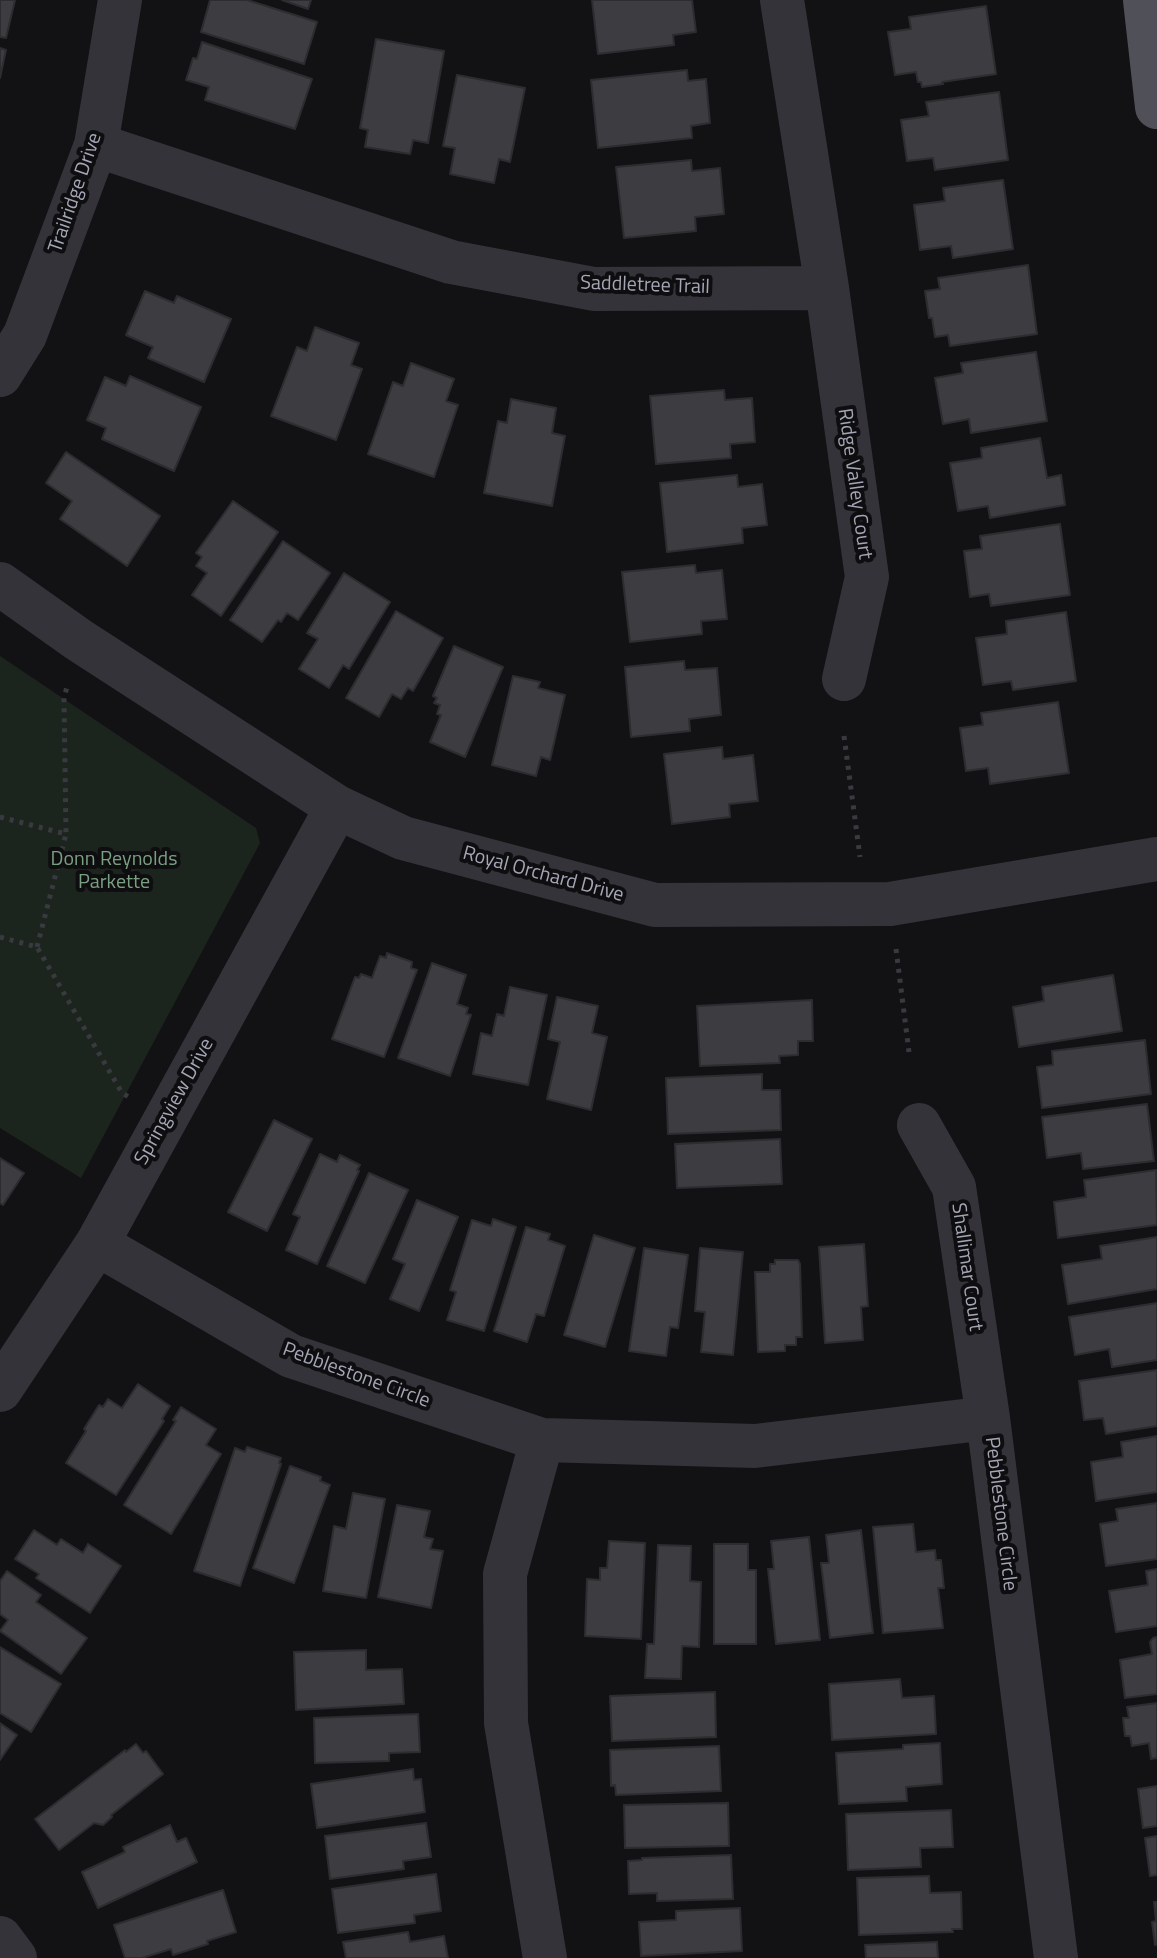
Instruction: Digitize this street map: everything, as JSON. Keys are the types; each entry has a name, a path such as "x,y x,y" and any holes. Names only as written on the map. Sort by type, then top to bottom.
{"main road":[{"path":"1145,0 1157,107"}],"street":[{"name":"Trailridge Drive","path":"0,375 25,335 96,145 120,0"},
{"path":"782,0 827,288"},
{"name":"Saddletree Trail","path":"96,145 451,262 594,289 827,288"},
{"name":"Ridge Valley Court","path":"827,288 867,577 844,679"},
{"name":"Royal Orchard Drive","path":"0,584 79,640 337,807 403,838 655,905 890,904 1157,859"},
{"name":"Springview Drive","path":"0,1390 97,1244 337,807"},
{"name":"Shallimar Court","path":"919,1125 954,1187 988,1418"},
{"name":"Pebblestone Circle","path":"97,1244 291,1356 542,1440 755,1446 988,1418 1056,1958"},
{"path":"542,1440 505,1574 505,1589 506,1723 545,1958"},
{"path":"0,1938 15,1958"}],"path":[{"path":"79,640 64,698 66,834 37,947 122,1093 166,1118"},
{"path":"844,736 860,857"},
{"path":"0,817 66,834"},
{"path":"0,937 37,947"},
{"path":"896,949 909,1052"}],"green space":[{"name":"Donn Reynolds Parkette","path":"0,656 256,828 260,843 81,1178 0,1128"}],"building":[{"path":"0,0 15,0 6,38 0,37"},
{"path":"210,0 247,0 317,22 304,64 201,32"},
{"path":"282,0 311,0 308,9"},
{"path":"592,0 692,0 696,32 673,35 674,45 598,54"},
{"path":"986,6 996,74 922,87 916,72 895,75 888,32 911,29 909,17"},
{"path":"376,39 444,51 428,143 413,140 410,154 365,147 368,130 360,128"},
{"path":"202,42 312,79 295,129 205,100 209,87 186,80"},
{"path":"0,48 6,50 0,78"},
{"path":"687,70 688,81 706,79 710,123 691,126 692,138 598,148 591,80"},
{"path":"457,75 525,88 510,162 499,159 494,183 450,174 455,148 443,146"},
{"path":"999,92 1008,160 935,170 933,158 907,161 901,120 929,116 926,102"},
{"path":"691,160 692,171 720,168 724,214 695,217 696,231 624,238 616,167"},
{"path":"1003,180 1013,249 953,258 951,246 920,250 914,205 945,201 943,188"},
{"path":"1028,265 1037,334 950,346 948,335 935,337 925,291 940,289 938,278"},
{"path":"145,291 174,303 177,296 231,319 204,382 148,358 153,347 126,335"},
{"path":"315,327 359,343 351,365 362,369 336,440 271,416 297,347 307,351"},
{"path":"1036,352 1047,421 971,433 969,419 943,424 935,378 963,373 961,363"},
{"path":"411,363 454,379 446,401 458,405 434,477 368,454 393,382 403,386"},
{"path":"130,376 201,407 174,471 102,439 106,428 87,420 105,377 126,386"},
{"path":"724,390 725,400 752,398 755,442 730,444 731,458 656,464 650,396"},
{"path":"511,399 556,408 552,433 565,436 552,506 484,493 498,421 507,423"},
{"path":"1040,438 1047,478 1061,475 1065,505 990,518 988,506 958,511 950,463 982,458 981,448"},
{"path":"66,452 160,516 127,566 60,519 72,501 46,483"},
{"path":"737,475 738,487 762,484 767,525 742,528 743,543 667,552 660,483"},
{"path":"233,501 278,532 221,616 192,595 207,573 196,566 202,557 196,553"},
{"path":"1060,524 1070,595 991,606 989,594 970,597 964,551 982,549 980,536"},
{"path":"283,541 330,573 298,620 287,613 262,642 230,620"},
{"path":"695,565 696,573 722,570 727,619 701,621 702,634 630,642 622,572"},
{"path":"344,573 390,602 349,669 343,665 329,688 299,669 318,639 307,633"},
{"path":"396,611 443,638 413,691 408,688 401,699 392,694 379,717 346,698"},
{"path":"1066,612 1076,681 1013,690 1011,681 983,685 976,638 1007,634 1006,621"},
{"path":"454,646 503,667 465,757 430,742 441,715 437,714 440,705 434,703 437,698 433,696"},
{"path":"684,661 685,670 717,668 721,715 689,719 690,731 631,737 625,667"},
{"path":"513,676 540,682 538,688 565,695 550,760 541,757 536,776 492,765"},
{"path":"1058,702 1069,773 990,784 988,768 966,771 960,728 983,725 981,713"},
{"path":"722,747 723,759 753,755 758,801 729,804 730,817 672,824 664,754"},
{"path":"387,953 412,962 411,968 417,970 384,1057 332,1039 355,977 359,978 361,974 372,978 380,956 386,958"},
{"path":"432,963 466,975 457,1004 468,1008 466,1014 471,1015 450,1076 398,1058"},
{"path":"1113,975 1122,1031 1019,1047 1013,1007 1044,1001 1042,987"},
{"path":"510,987 547,995 528,1085 473,1074 481,1033 492,1036 497,1014 504,1016"},
{"path":"557,997 598,1006 592,1033 607,1037 591,1110 547,1099 560,1042 548,1039"},
{"path":"812,1000 813,1041 798,1041 798,1055 779,1056 780,1063 700,1066 697,1006"},
{"path":"1145,1040 1151,1094 1042,1108 1037,1067 1053,1065 1052,1051"},
{"path":"762,1074 762,1090 780,1090 781,1130 668,1134 666,1078"},
{"path":"1147,1104 1154,1161 1083,1169 1081,1153 1047,1158 1042,1117"},
{"path":"274,1120 312,1139 267,1231 228,1212"},
{"path":"780,1139 782,1184 677,1188 675,1144"},
{"path":"320,1154 337,1162 340,1155 360,1165 317,1264 286,1250 300,1217 293,1214"},
{"path":"0,1158 24,1173 3,1205 0,1203"},
{"path":"1156,1170 1157,1225 1058,1238 1054,1202 1086,1197 1084,1180"},
{"path":"369,1173 408,1190 365,1283 327,1266"},
{"path":"417,1200 458,1217 419,1311 390,1299 405,1264 393,1259"},
{"path":"493,1219 516,1227 484,1331 447,1320 456,1292 450,1290 472,1220 491,1226"},
{"path":"526,1227 550,1234 548,1240 565,1246 544,1316 536,1314 527,1342 494,1331"},
{"path":"594,1235 635,1248 605,1347 564,1335"},
{"path":"1157,1237 1157,1289 1068,1304 1062,1265 1102,1259 1100,1246"},
{"path":"864,1244 868,1306 861,1307 863,1340 825,1343 819,1247"},
{"path":"644,1248 688,1255 678,1328 670,1327 666,1356 629,1351"},
{"path":"700,1248 743,1252 733,1355 701,1352 705,1312 695,1311"},
{"path":"775,1260 798,1260 800,1264 802,1337 796,1337 796,1345 785,1345 785,1351 758,1352 755,1272 770,1272 770,1264 775,1264"},
{"path":"1157,1303 1157,1360 1112,1367 1109,1349 1075,1355 1069,1317"},
{"path":"1157,1370 1157,1426 1106,1434 1103,1418 1084,1420 1079,1381"},
{"path":"138,1384 170,1406 162,1419 164,1421 116,1495 66,1463 99,1405 103,1407 108,1399 122,1408"},
{"path":"181,1407 216,1429 206,1445 221,1454 171,1534 124,1505 176,1421 173,1420"},
{"path":"1157,1436 1157,1492 1096,1501 1091,1462 1123,1457 1121,1442"},
{"path":"247,1447 281,1458 281,1464 240,1586 194,1571 235,1448 245,1452"},
{"path":"290,1466 321,1477 320,1481 330,1485 294,1583 253,1568"},
{"path":"353,1493 385,1499 366,1598 323,1591 334,1526 346,1529"},
{"path":"1157,1503 1157,1559 1106,1566 1100,1524 1118,1521 1116,1509"},
{"path":"397,1505 430,1511 424,1537 433,1539 430,1549 443,1551 431,1608 378,1597"},
{"path":"913,1524 916,1552 935,1550 936,1560 941,1560 944,1588 938,1588 943,1628 883,1633 873,1527"},
{"path":"34,1530 57,1545 61,1539 83,1553 88,1544 121,1566 90,1613 36,1578 39,1574 15,1559"},
{"path":"861,1530 873,1633 830,1638 821,1563 829,1563 826,1535"},
{"path":"809,1537 820,1640 776,1644 768,1569 774,1569 771,1541"},
{"path":"609,1541 645,1543 641,1639 585,1636 587,1579 600,1580 600,1568 607,1568"},
{"path":"714,1544 748,1544 748,1570 756,1570 756,1644 714,1644"},
{"path":"658,1545 691,1546 690,1581 701,1582 699,1647 682,1646 681,1679 645,1678 647,1644 654,1644"},
{"path":"1157,1569 1157,1626 1116,1632 1109,1591 1148,1585 1146,1571"},
{"path":"7,1571 41,1595 36,1602 87,1638 61,1674 0,1631 8,1620 0,1614 0,1581"},
{"path":"1157,1637 1157,1694 1125,1698 1120,1660 1152,1654 1150,1642"},
{"path":"0,1647 61,1684 31,1732 0,1713"},
{"path":"366,1650 366,1670 402,1669 404,1704 296,1710 294,1652"},
{"path":"900,1679 902,1698 934,1696 936,1734 832,1740 829,1684"},
{"path":"715,1692 716,1737 612,1741 610,1696"},
{"path":"1157,1703 1157,1758 1151,1759 1149,1743 1132,1746 1130,1736 1125,1736 1123,1718 1129,1718 1127,1707"},
{"path":"418,1714 420,1752 389,1753 389,1761 315,1763 314,1718"},
{"path":"0,1723 17,1735 0,1760"},
{"path":"940,1743 942,1784 906,1787 907,1801 839,1804 836,1753 903,1749 903,1745"},
{"path":"136,1744 143,1753 146,1751 163,1774 111,1815 103,1825 94,1823 59,1850 35,1819"},
{"path":"719,1746 721,1791 616,1795 615,1785 611,1786 610,1750"},
{"path":"413,1769 414,1780 421,1779 425,1812 317,1828 311,1784"},
{"path":"1157,1786 1157,1826 1143,1828 1138,1789"},
{"path":"728,1803 729,1846 625,1848 624,1805"},
{"path":"951,1810 953,1847 920,1848 921,1867 848,1870 846,1814"},
{"path":"426,1823 431,1857 403,1861 404,1869 330,1879 325,1836"},
{"path":"170,1825 177,1842 186,1838 197,1862 98,1908 82,1872 125,1852 123,1847"},
{"path":"1157,1836 1157,1875 1150,1876 1145,1838"},
{"path":"731,1855 733,1899 657,1901 657,1893 629,1894 628,1861"},
{"path":"436,1874 441,1911 414,1915 415,1923 338,1933 332,1889"},
{"path":"929,1876 930,1893 961,1892 962,1929 952,1929 953,1932 859,1935 857,1878"},
{"path":"223,1890 236,1932 173,1955 171,1949 142,1958 125,1958 114,1925"},
{"path":"1154,1902 1157,1902 1155,1945 1152,1922 1156,1921"},
{"path":"740,1908 742,1951 641,1956 639,1922 676,1920 676,1911"},
{"path":"408,1932 410,1942 444,1936 448,1958 346,1958 343,1942"},
{"path":"937,1942 938,1958 866,1958 865,1945"}]}
